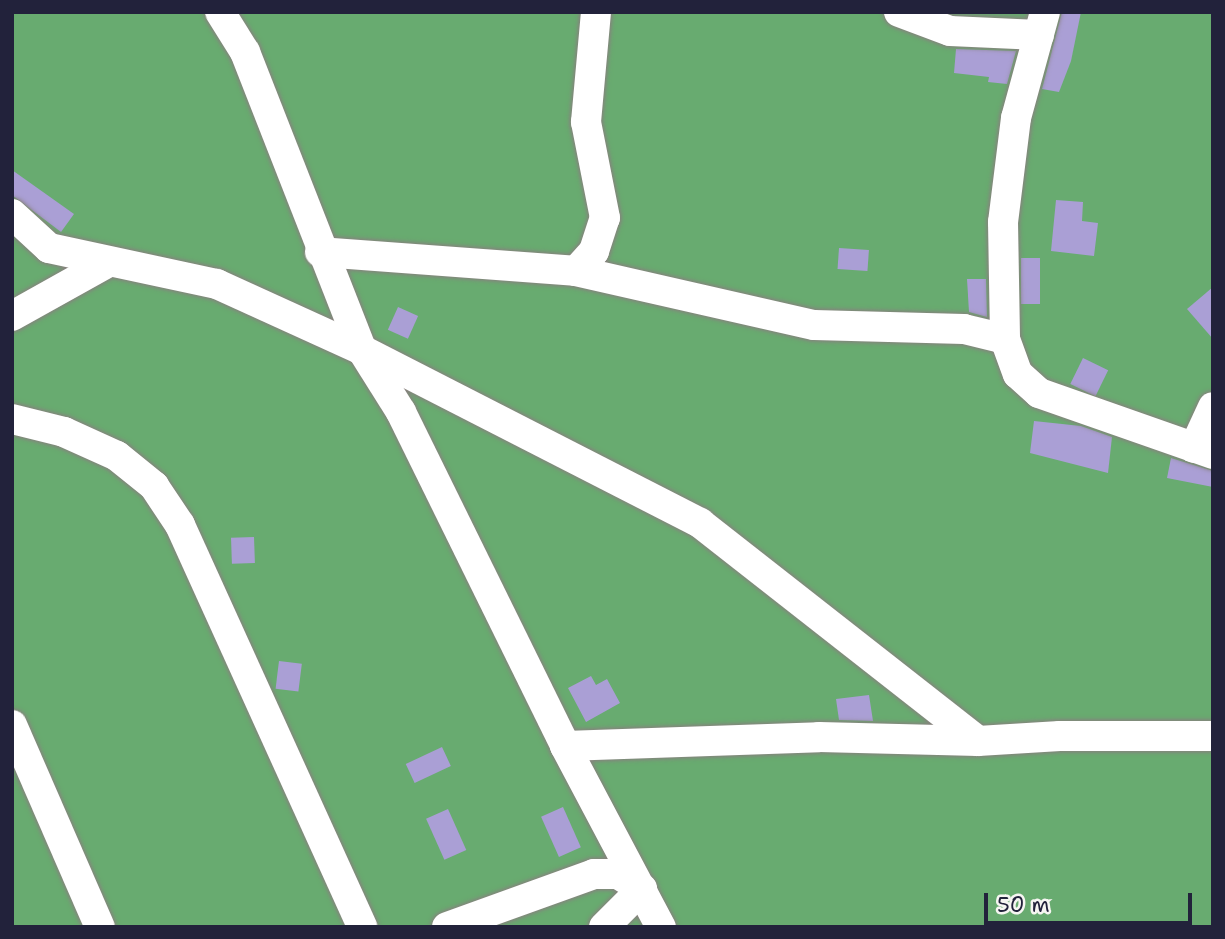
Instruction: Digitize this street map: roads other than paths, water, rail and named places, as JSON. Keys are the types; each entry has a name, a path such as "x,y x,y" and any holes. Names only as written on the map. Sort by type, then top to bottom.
{"street":[{"path":"220,12 244,52 320,251 362,350 401,412 565,747 661,927"},
{"path":"576,271 594,251 605,219 586,122 596,12"},
{"path":"899,12 950,31 1042,23 1016,118 1003,222 1005,339 1018,374 1039,393 1204,451 1213,407"},
{"path":"12,214 49,248 107,263 217,284 362,350 700,523 978,741"},
{"path":"320,251 576,271 814,324 964,329 1005,339"},
{"path":"12,316 107,263"},
{"path":"12,419 64,432 117,456 154,486 180,525 362,927"},
{"path":"12,725 100,927"},
{"path":"565,747 819,737 978,741 1060,736 1213,736"},
{"path":"447,927 594,874 618,874 642,889"},
{"path":"604,927 642,889"}]}
